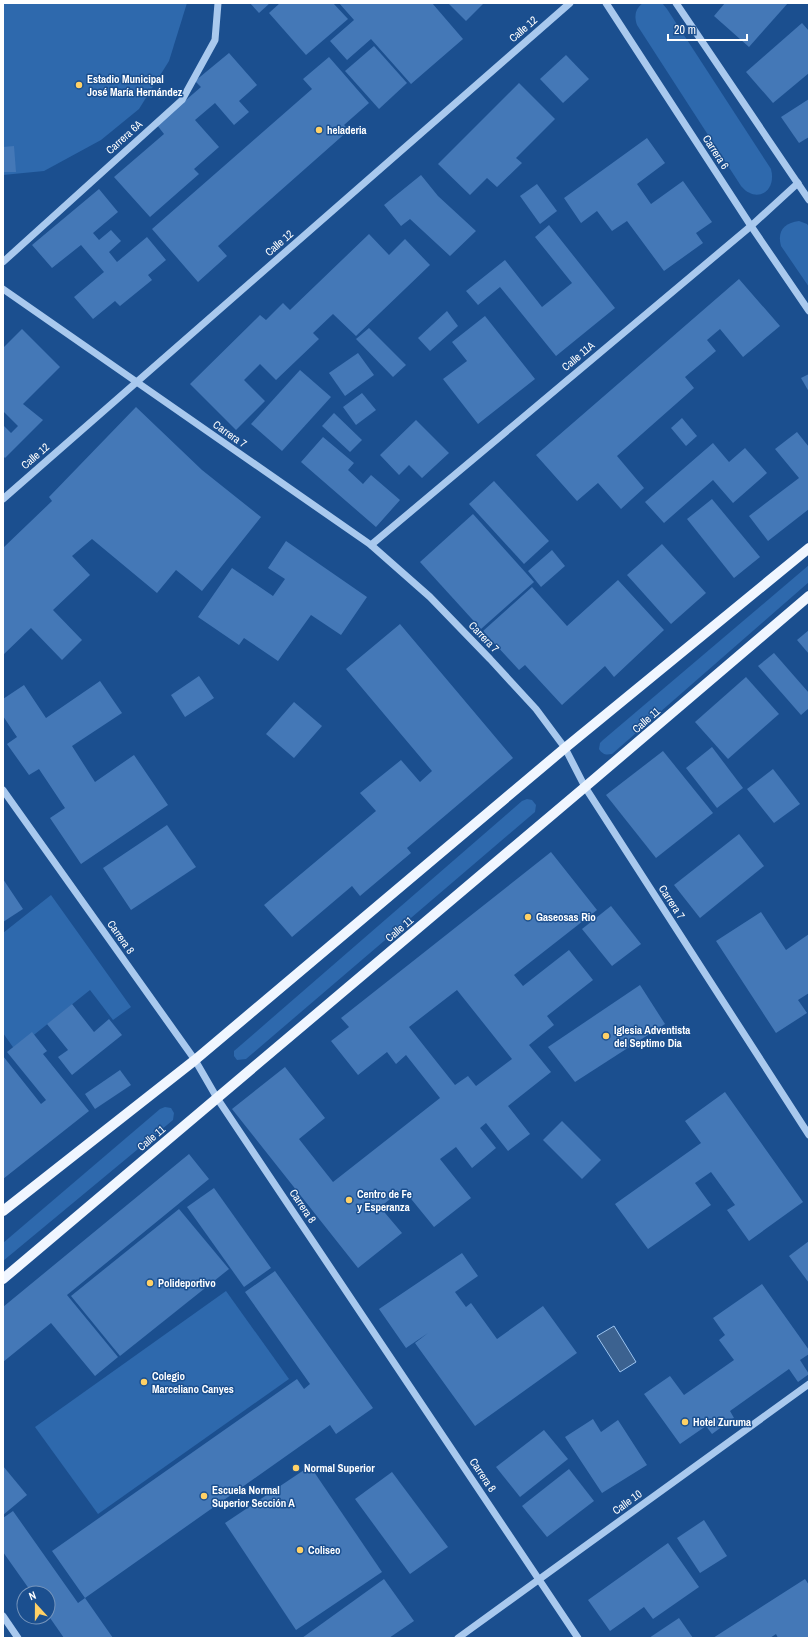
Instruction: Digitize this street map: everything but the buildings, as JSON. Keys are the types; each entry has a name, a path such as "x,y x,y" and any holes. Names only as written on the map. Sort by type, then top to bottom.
{"main road":[{"path":"3,1211 195,1060 565,748 809,548"},
{"name":"Calle 11","path":"3,1279 809,596"}],"street":[{"name":"Carrera 6A","path":"3,262 182,100 214,40 218,3"},
{"name":"Calle 12","path":"3,499 570,3"},
{"name":"Carrera 6","path":"606,3 751,226 809,311"},
{"path":"676,3 809,200"},
{"name":"Calle 11A","path":"371,545 751,226 798,183"},
{"name":"Carrera 7","path":"3,289 371,545 430,598 490,659 536,709 565,748 585,787 809,1135"},
{"name":"Carrera 8","path":"3,790 195,1060 217,1098 578,1638"},
{"name":"Calle 10","path":"458,1638 809,1384"},
{"path":"3,1616 18,1638"}],"shaded area":[{"name":"Estadio Municipal José María Hernández","path":"3,3 187,3 169,61 139,109 101,140 44,171 3,175"},
{"path":"643,3 662,3 667,9 771,169 771,184 764,193 759,195 753,194 741,186 637,25 636,13 638,8"},
{"path":"799,221 807,224 809,227 809,287 781,246 780,241 781,232 783,229 789,224"},
{"path":"809,565 809,582 612,754 605,754 600,751 600,743 603,740"},
{"path":"527,799 532,800 536,805 535,812 246,1059 237,1060 234,1056 234,1051 522,801"},
{"path":"51,895 131,1007 113,1020 90,990 15,1050 3,1033 3,933"},
{"path":"165,1107 171,1108 174,1113 173,1120 3,1261 3,1243 160,1109"},
{"path":"226,1291 289,1379 98,1514 35,1427"},
{"path":"614,1326 636,1362 620,1372 597,1336"}],"place":[{"name":"Estadio Municipal José María Hernández","path":"79,85"},
{"name":"heladeria","path":"319,130"},
{"name":"Gaseosas Rio","path":"528,917"},
{"name":"Iglesia Adventista del Septimo Dia","path":"606,1036"},
{"name":"Centro de Fe y Esperanza","path":"349,1200"},
{"name":"Polideportivo","path":"150,1283"},
{"name":"Colegio Marceliano Canyes","path":"144,1382"},
{"name":"Hotel Zuruma","path":"685,1422"},
{"name":"Normal Superior","path":"296,1468"},
{"name":"Escuela Normal Superior Sección A","path":"204,1496"},
{"name":"Coliseo","path":"300,1550"}]}
